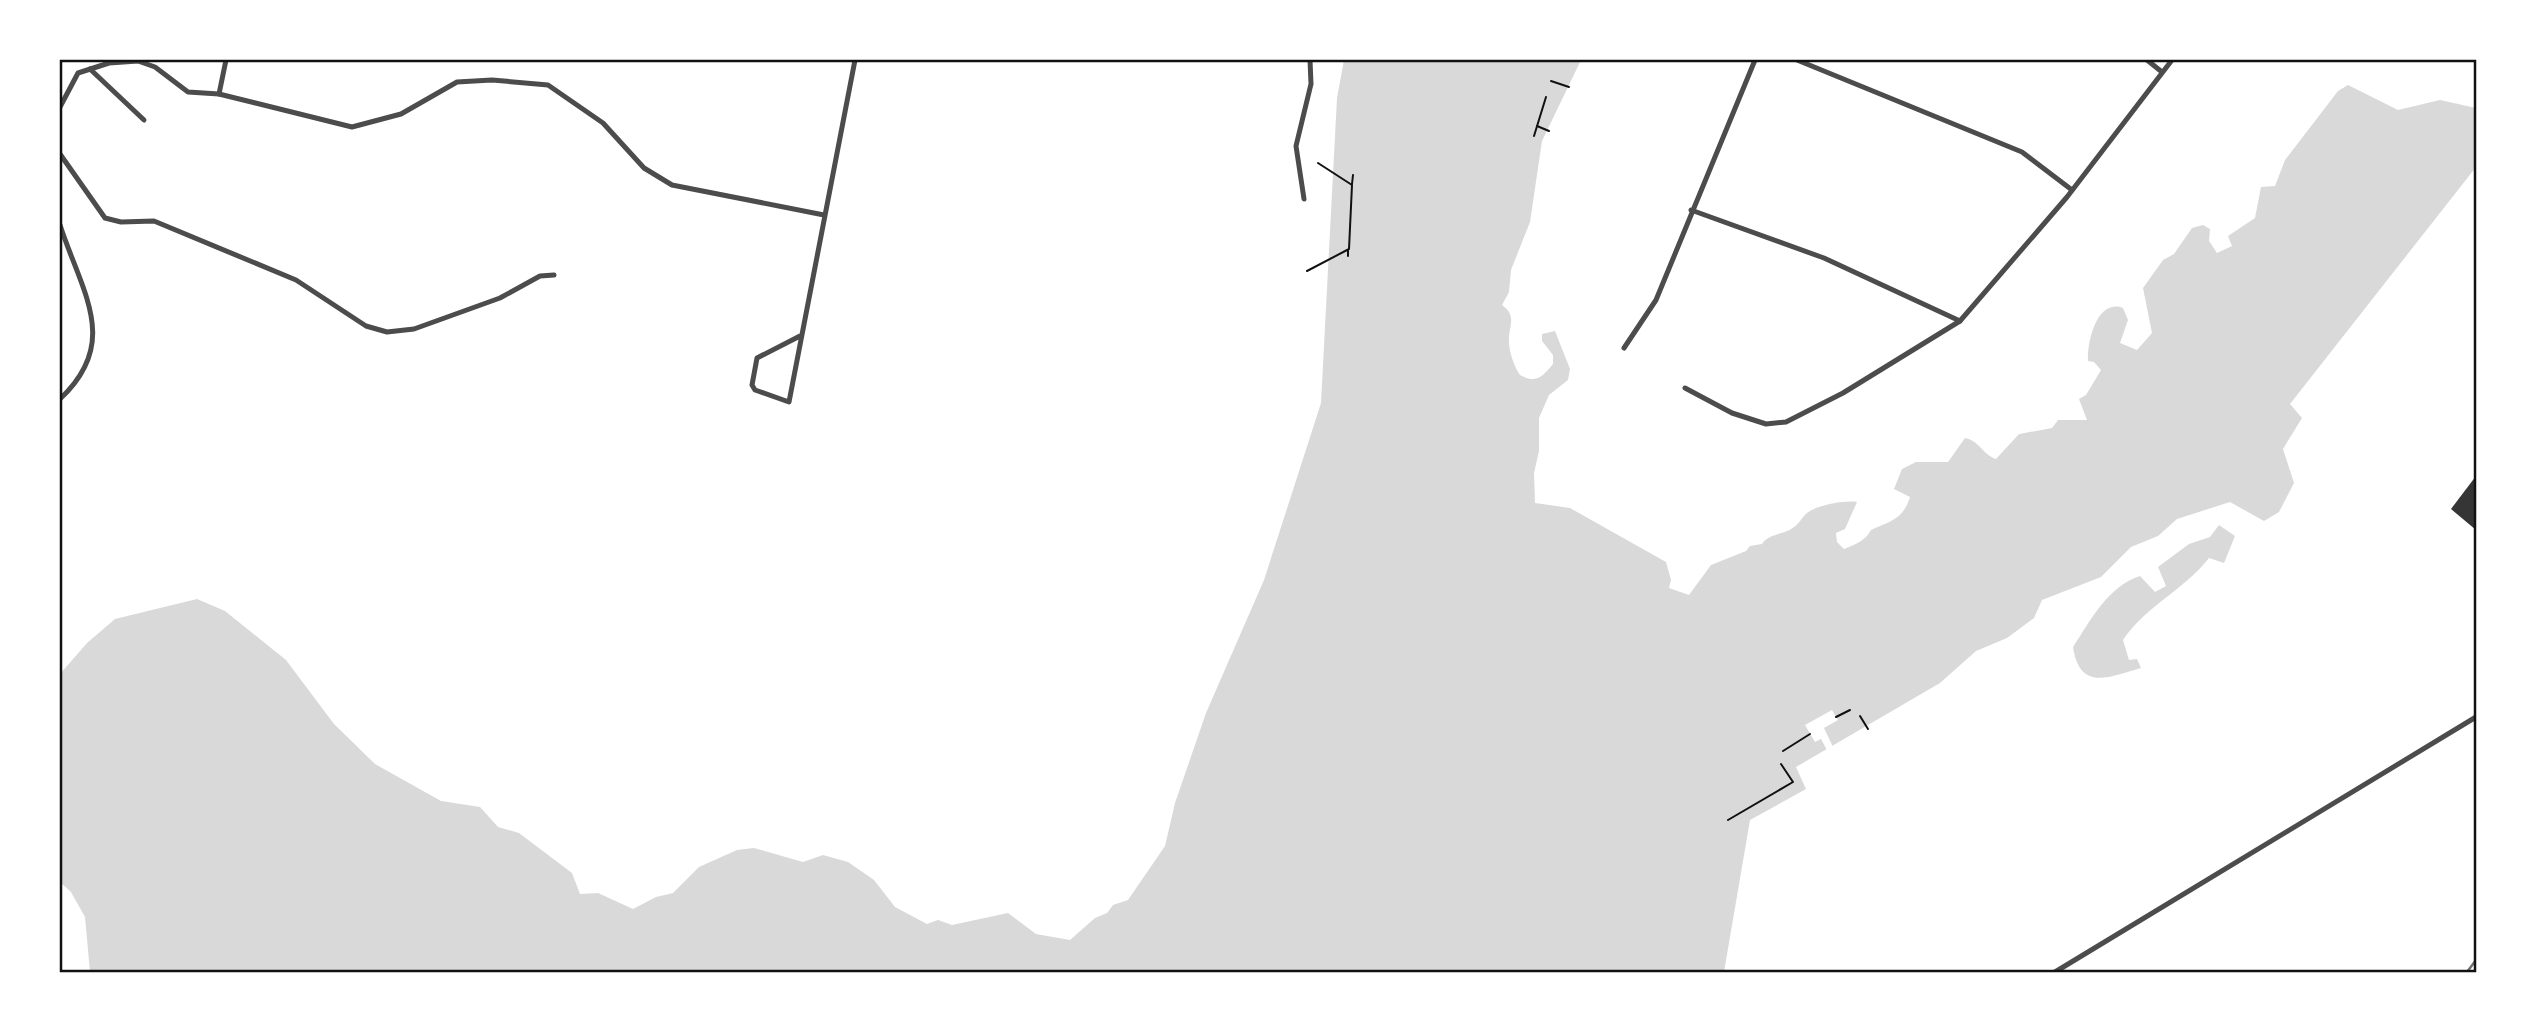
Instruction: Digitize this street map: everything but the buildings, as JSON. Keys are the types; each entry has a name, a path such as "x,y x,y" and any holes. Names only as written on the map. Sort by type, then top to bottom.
{"street":[{"path":"219,94 226,60"},
{"path":"800,336 757,358 752,385 755,390 789,402 855,60"},
{"path":"1304,199 1296,146 1311,85 1310,60"},
{"path":"1624,348 1656,300 1755,60"},
{"path":"1797,60 2022,152 2072,190"},
{"path":"2147,60 2162,72"},
{"path":"1685,388 1766,424 1786,422 1843,393 1960,321 2072,190 2172,60"},
{"path":"60,107 78,73 109,63 138,61 155,67 188,92 219,94 352,127 401,114 457,82 492,80 548,85 603,123 644,168 672,186 824,215"},
{"path":"90,69 144,120"},
{"path":"60,154 105,218 121,222 154,221 296,280 366,326 387,332 414,329 500,298 540,276 554,275"},
{"path":"1691,210 1824,258 1960,321"},
{"path":"60,225 90,313 94,340 90,362 78,382 60,399"},
{"path":"2055,972 2476,717"}],"path":[{"path":"1551,81 1569,87"},
{"path":"1534,136 1546,97"},
{"path":"1536,126 1549,131"},
{"path":"1318,163 1352,185"},
{"path":"1348,256 1353,175"},
{"path":"1307,271 1349,248"},
{"path":"1836,718 1850,710"},
{"path":"1860,716 1867,729"},
{"path":"1783,751 1811,734"},
{"path":"1728,820 1793,782 1781,764"}],"shaded area":[{"path":"1344,60 1581,60 1542,141 1530,222 1511,270 1509,292 1502,305 1510,313 1510,350 1520,375 1530,379 1538,378 1553,364 1553,355 1542,341 1542,334 1555,331 1570,369 1568,380 1549,395 1539,418 1539,451 1534,473 1535,503 1570,508 1666,562 1671,580 1669,588 1689,595 1711,565 1791,529 1807,513 1824,505 1857,502 1845,529 1836,533 1837,542 1844,549 1860,542 1871,530 1890,522 1904,511 1910,497 1894,489 1902,469 1916,462 1948,462 1965,438 1996,459 2019,434 2052,428 2058,420 2087,420 2079,399 2086,395 2101,370 2094,362 2088,361 2089,343 2100,315 2106,309 2123,308 2128,320 2120,343 2137,350 2152,333 2143,288 2163,260 2174,254 2192,228 2203,225 2210,229 2209,241 2217,253 2232,246 2228,236 2255,218 2261,187 2275,186 2285,160 2338,91 2348,85 2398,110 2440,100 2476,108 2476,167 2290,404 2302,418 2283,449 2294,483 2279,512 2264,521 2230,502 2177,519 2158,536 2131,547 2101,577 2042,600 2034,618 2007,638 1976,651 1940,683 1796,767 1806,789 1750,820 1724,972 90,972 85,917 71,892 60,882 60,674 87,643 115,619 197,599 225,611 286,660 334,724 375,764 441,801 480,807 498,827 519,833 572,873 580,894 598,893 633,909 656,897 673,893 699,867 737,850 754,848 803,862 823,855 848,862 874,880 895,907 927,924 938,920 952,925 1008,913 1036,934 1070,940 1095,918 1107,913 1113,905 1128,900 1165,846 1175,803 1206,713 1264,580 1321,403 1337,98"},
{"path":"2219,525 2235,536 2224,563 2209,558 2188,580 2143,617 2123,640 2129,660 2137,659 2141,668 2098,678 2082,671 2073,647 2109,596 2128,581 2140,576 2155,592 2166,586 2158,567 2189,544 2210,537"}],"pier":[{"path":"1832,710 1838,720 1824,728 1834,749 1828,752 1821,739 1815,742 1805,725"}],"railway":[{"path":"2467,972 2476,960"}]}
